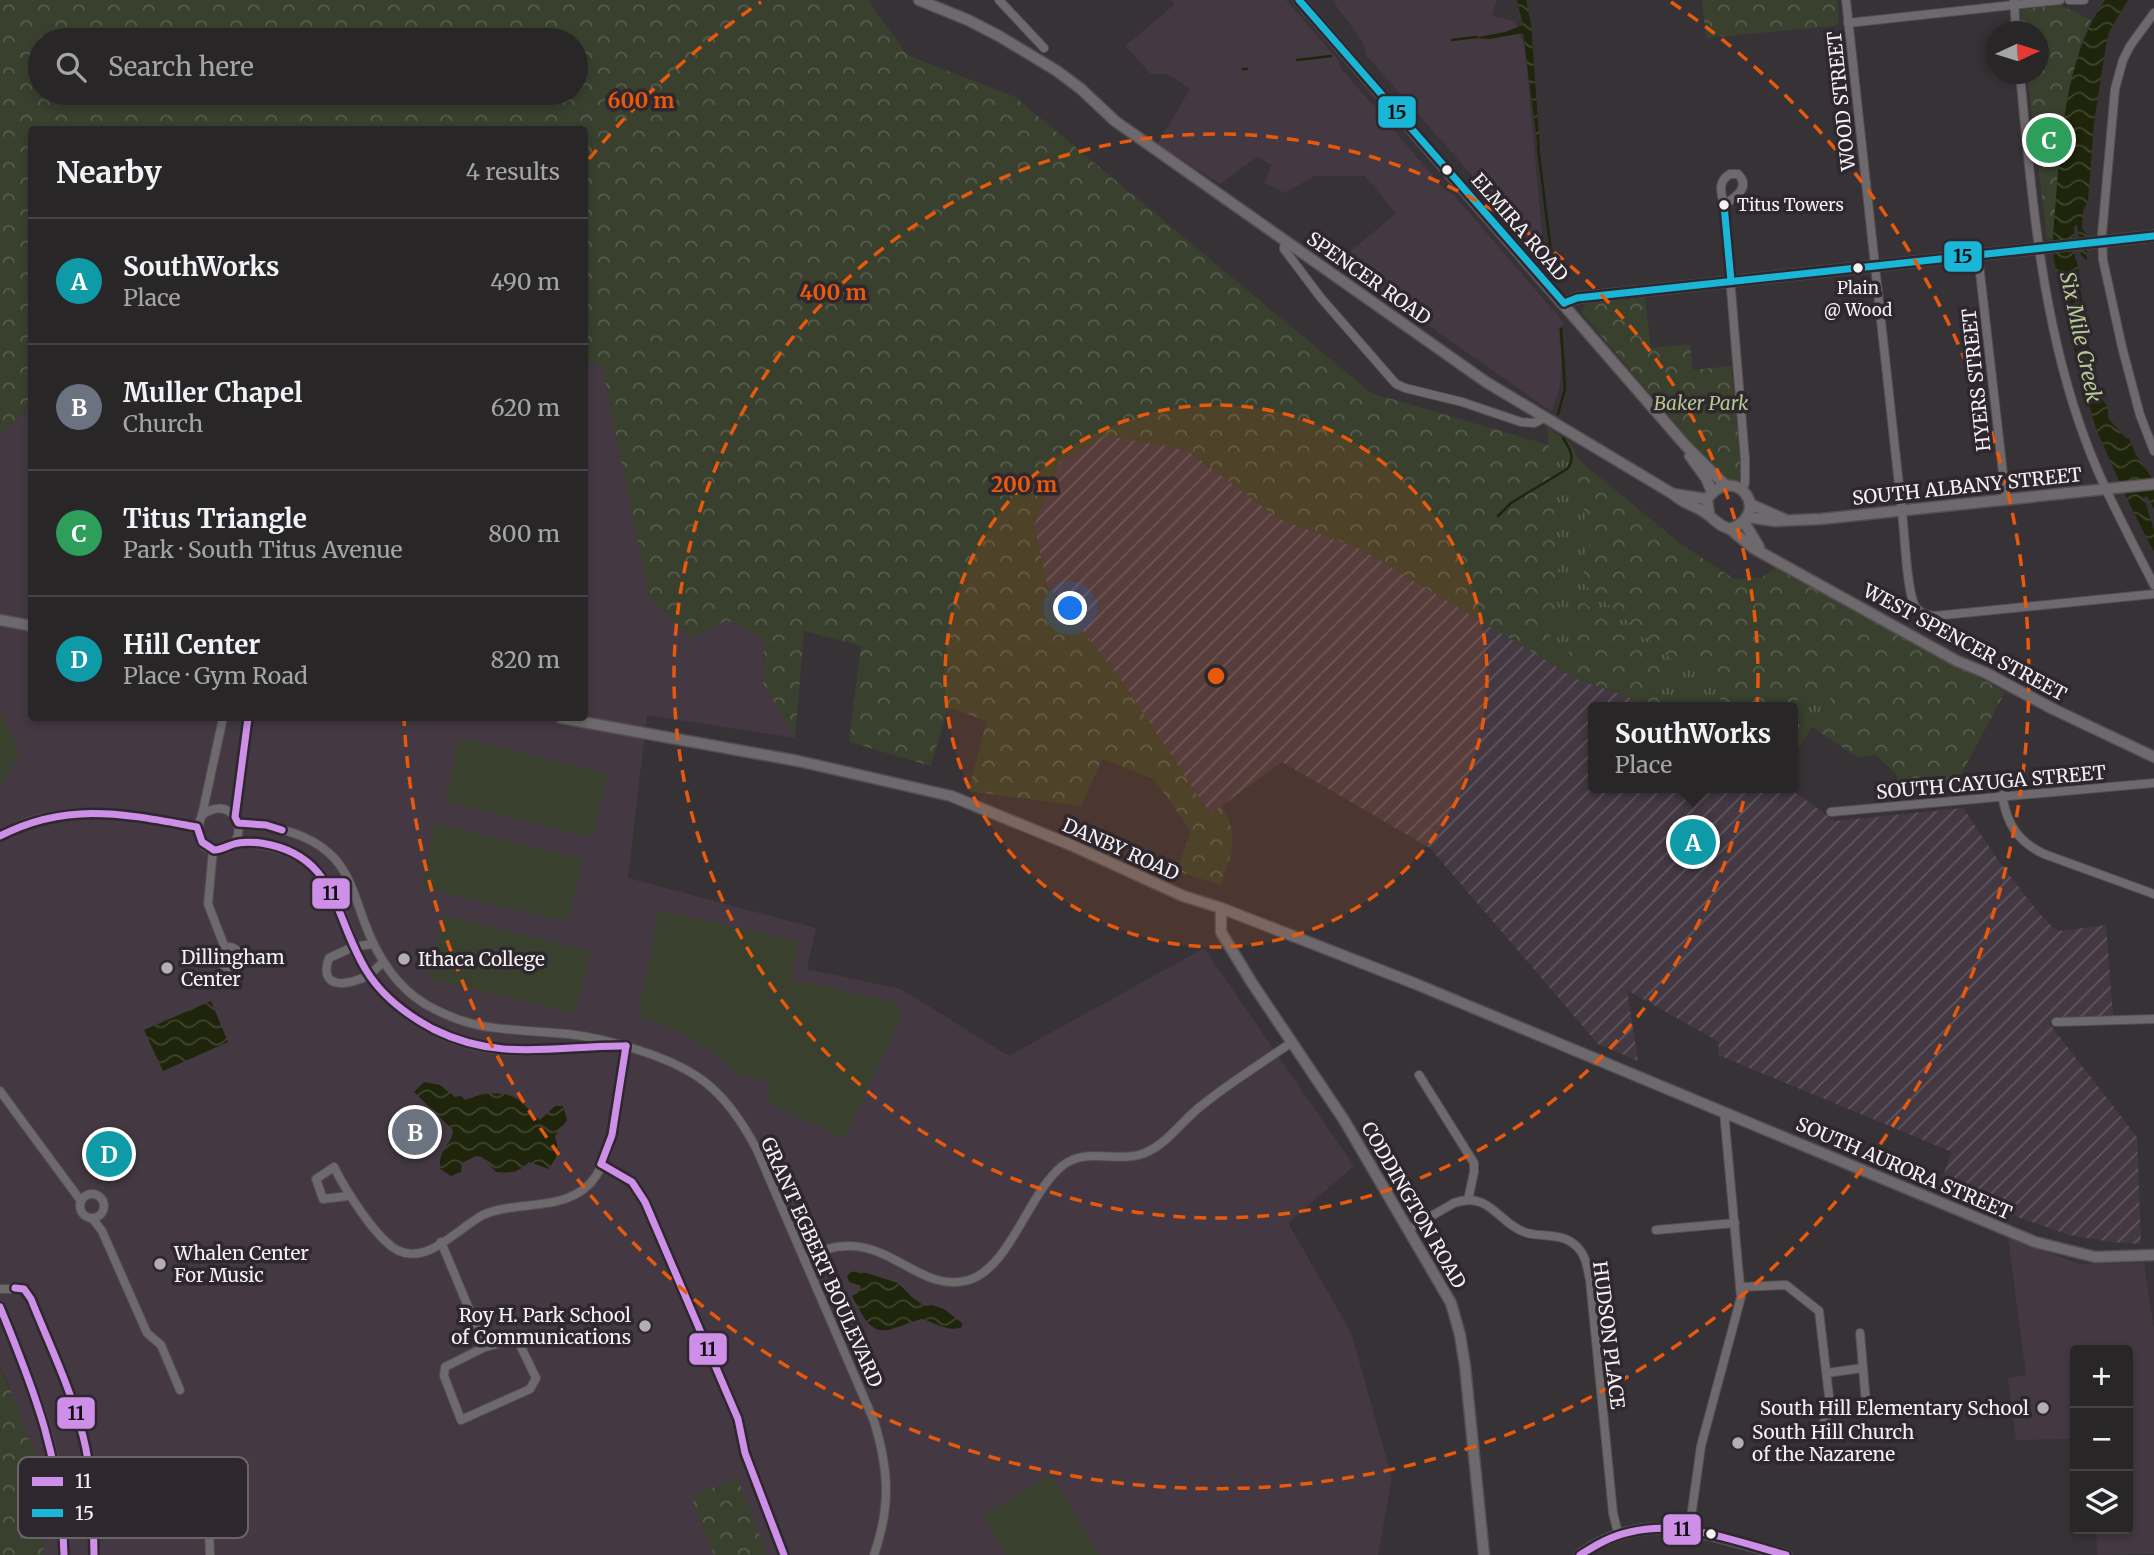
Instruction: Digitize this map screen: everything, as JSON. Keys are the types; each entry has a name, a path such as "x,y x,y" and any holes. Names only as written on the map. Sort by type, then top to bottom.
{"street":[{"name":"SPENCER ROAD","path":"919,0 968,20 1057,71 1115,121 1466,368 1682,502 1709,514"},
{"path":"999,0 1044,48"},
{"name":"ELMIRA ROAD","path":"1299,0 1686,446 1725,485"},
{"name":"WOOD STREET","path":"1846,0 1911,594 1916,607 1921,613 1934,616 2154,594"},
{"path":"1848,23 2014,2 2060,0"},
{"path":"2069,0 2084,1"},
{"path":"2014,2 2015,21"},
{"path":"2154,13 2130,46 2115,89 2108,146 2102,242 2102,260 2122,347 2140,415 2154,451"},
{"path":"2021,84 2038,249 2063,366 2080,428 2154,585"},
{"path":"1724,205 1745,472 1742,490 1750,504 1745,520 1730,529"},
{"path":"1564,303 1577,298 2154,236"},
{"path":"1285,240 1283,249 1290,259 1327,306 1396,384 1521,422 1534,423 1544,418"},
{"name":"HYERS STREET","path":"1978,256 2006,500"},
{"name":"ELMIRA ROAD","path":"1686,446 1710,496"},
{"name":"SOUTH ALBANY STREET","path":"1745,520 1821,519 2154,484"},
{"path":"1709,514 1710,496 1725,485 1742,490"},
{"name":"SPENCER ROAD","path":"1673,494 1710,496"},
{"name":"SOUTH ALBANY STREET","path":"1750,504 1784,519"},
{"name":"WEST SPENCER STREET","path":"1709,514 1715,523 1730,529 1753,548 1957,662 1986,673 2154,757"},
{"name":"WEST SPENCER STREET","path":"1745,520 1763,552"},
{"path":"0,620 28,625"},
{"path":"222,721 197,827 200,840 213,850 224,850 234,844 238,835 237,820 248,721"},
{"name":"DANBY ROAD","path":"578,721 798,761 951,796 1071,845 1183,896 1221,908 1416,984 1647,1080"},
{"name":"SOUTH CAYUGA STREET","path":"1831,812 2154,783"},
{"path":"2002,795 2007,820 2013,831 2029,846 2154,894"},
{"path":"202,815 219,808 228,811 237,820"},
{"path":"0,836 37,819 80,813 142,817 197,827"},
{"name":"GRANT EGBERT BOULEVARD","path":"237,820 295,834 334,857 345,874 383,962 402,985 424,1003 473,1026 495,1030 572,1034 657,1055 689,1070 725,1100 748,1132 757,1150 874,1421 883,1449 887,1499 884,1524 874,1555"},
{"name":"GRANT EGBERT BOULEVARD","path":"234,844 259,843 303,858 321,874 335,895 353,947 369,975 384,995 407,1014 469,1044 503,1049 550,1051 594,1046 626,1046"},
{"path":"213,850 208,904 225,948"},
{"name":"CODDINGTON ROAD","path":"1221,908 1221,932 1344,1120 1445,1290 1460,1335 1484,1555"},
{"path":"373,944 353,947 329,958 325,969 328,978 337,984 345,984 369,975 383,962"},
{"path":"2056,1022 2154,1019"},
{"path":"804,1259 826,1250 863,1246 880,1251 935,1280 953,1283 973,1279 997,1260 1047,1182 1067,1162 1086,1155 1133,1156 1146,1153 1157,1147 1199,1107 1292,1042"},
{"path":"349,1196 323,1199 316,1179 334,1167 349,1196 386,1241 398,1250 415,1255 427,1252 486,1214 551,1203 572,1195 588,1185 597,1175 601,1164 611,1135 626,1046"},
{"path":"1409,1229 1454,1203 1468,1200 1475,1169 1474,1163 1419,1075"},
{"name":"SOUTH AURORA STREET","path":"1647,1080 2035,1242 2095,1257 2154,1255"},
{"path":"0,1091 81,1201"},
{"path":"1689,1532 1701,1446 1739,1305 1740,1287 1724,1112"},
{"path":"601,1164 632,1182 645,1202 738,1419 745,1453 784,1555"},
{"path":"92,1218 100,1214 103,1202 92,1194 81,1201 83,1214 92,1218 102,1231 147,1333 160,1345 180,1390"},
{"name":"HUDSON PLACE","path":"1468,1200 1487,1204 1516,1229 1571,1242 1584,1257 1590,1280 1613,1513 1618,1533"},
{"path":"1656,1230 1735,1223"},
{"path":"441,1242 485,1347"},
{"path":"1740,1287 1786,1285 1819,1311 1830,1405 1822,1424"},
{"path":"0,1289 24,1289 32,1299 77,1412 86,1457"},
{"path":"0,1307 49,1433 55,1457"},
{"path":"1860,1333 1866,1403"},
{"path":"513,1340 520,1345 536,1378 530,1389 461,1420 444,1376 445,1367 485,1347 513,1340"},
{"path":"1827,1373 1863,1368"},
{"path":"1580,1555 1618,1533 1660,1527 1780,1554"},
{"path":"1594,1545 1600,1555"}],"shaded area":[{"path":"1171,0 1286,0 1446,191 1453,194 1564,323 1558,328 1562,356 1560,385 1552,412 1338,262 1396,213 1365,176 1314,176 1285,193 1264,183 1272,165 1257,157 1220,184 1157,144 1190,89 1167,74 1151,74 1125,46 1174,5"},
{"path":"1332,0 1497,0 1492,16 1515,21 1525,48 1544,257 1366,55 1363,43"},
{"name":"Ithaca College","path":"588,362 602,367 649,596 727,620 764,639 763,683 795,738 647,715 628,878 816,928 807,969 901,989 1009,1056 1204,948 1354,1166 1288,1223 1351,1332 1392,1478 1378,1555 42,1555 39,1538 248,1538 248,1457 23,1457 9,1385 0,1367 0,434 28,410 28,721 588,721"},
{"path":"1105,435 1187,450 1279,519 1361,549 1577,679 1642,702 1588,702 1588,793 1796,793 1835,821 1963,808 2001,864 2052,927 2060,931 2106,925 2113,1016 2048,1022 2137,1137 2141,1244 2069,1235 1938,1189 1952,1152 1718,1055 1719,1042 1627,990 1638,1061 1598,1044 1430,848 1282,762 1210,814 1121,680 1047,585 1034,525 1059,463"},
{"name":"South Hill Elementary School","path":"2008,1237 2079,1264 2144,1263 2154,1330 2154,1554 2097,1555 2096,1534 2133,1534 2133,1345 2070,1345 2070,1439 2016,1440 2008,1378 2026,1375"}],"green space":[{"path":"0,0 868,0 907,55 1015,97 1371,393 1549,445 1559,582 1547,661 1361,549 1279,519 1187,450 1106,435 1059,463 1034,525 1047,585 1121,680 1210,814 1222,806 1231,827 1232,845 1221,885 1177,871 1191,831 1154,779 1102,759 1081,806 968,791 987,721 948,707 931,766 849,742 861,646 804,631 795,738 763,683 764,639 727,620 691,639 649,596 602,367 588,362 588,126 28,126 28,410 0,434"},
{"path":"1702,0 1837,0 1839,23 1834,26 1706,38"},
{"path":"2060,5 2091,20 2080,47 2057,194 2053,238 2047,238 2028,84 2049,84 2049,21 2021,21 2020,10"},
{"name":"Baker Park","path":"1645,298 1651,348 1690,344 1693,370 1731,366 1741,463 1739,484 1721,477 1581,312 1586,304"},
{"path":"1547,427 1570,443 1590,539 1582,582 1676,662 1686,650 1723,681 1714,696 1725,702 1672,702 1654,689 1666,674 1579,599 1565,672 1547,661 1559,582"},
{"path":"1570,443 1580,461 1681,544 1734,579 1761,578 1777,566 2005,692 1951,793 1897,798 1897,775 1876,755 1858,758 1818,731 1833,712 1829,693 1812,688 1797,702 1725,702 1714,696 1723,681 1686,650 1676,663 1582,582 1590,539"},
{"path":"1579,598 1666,673 1654,689 1672,702 1642,702 1577,679 1565,672"},
{"path":"1812,688 1829,693 1833,712 1818,731 1812,727 1798,749 1796,702"},
{"path":"0,710 20,753 0,788"},
{"path":"459,738 608,774 592,837 445,802"},
{"path":"435,823 584,859 568,922 421,887"},
{"path":"659,910 799,942 778,1042 793,979 896,1003 901,1018 844,1139 771,1104 767,1097 770,1079 765,1081 737,1074 714,1053 684,1034 638,1014"},
{"path":"442,915 591,951 574,1013 428,979"},
{"path":"0,1368 18,1407 29,1441 40,1457 18,1457 18,1538 43,1538 44,1555 0,1555"},
{"path":"1051,1474 1099,1555 1006,1555 983,1515"},
{"path":"738,1478 767,1555 714,1555 691,1496"}],"water":[{"path":"1517,0 1526,0 1531,24 1540,149 1523,33 1490,39 1473,38 1505,32 1523,25"},
{"name":"Six Mile Creek","path":"2105,0 2128,0 2109,32 2106,45 2094,123 2088,201 2083,211 2082,228 2086,234 2087,261 2081,255 2077,224 2074,227 2075,257 2079,269 2097,398 2101,398 2108,407 2108,418 2129,438 2136,455 2154,481 2154,509 2147,496 2144,497 2154,531 2154,552 2097,431 2082,383 2054,261 2053,238 2065,114 2079,54 2090,26"},
{"path":"211,1001 228,1042 163,1071 144,1030"},
{"path":"424,1082 440,1085 455,1097 461,1096 465,1100 485,1094 508,1095 520,1101 540,1120 555,1106 563,1106 567,1120 555,1136 559,1152 549,1169 529,1162 514,1172 496,1172 482,1157 476,1156 462,1163 461,1172 451,1176 440,1169 441,1156 453,1130 414,1092"},
{"path":"860,1271 898,1283 925,1306 944,1309 962,1323 962,1327 947,1328 921,1319 887,1330 873,1327 852,1296 858,1293 861,1286 849,1282 847,1276 851,1272"}],"waterway":[{"path":"1452,40 1476,37"},
{"path":"1297,60 1331,56"},
{"path":"1538,147 1553,269"},
{"path":"1558,414 1565,389 1561,329"},
{"path":"1498,516 1511,503 1567,469 1572,457 1563,438"}],"transit line":[{"name":"15","path":"1299,0 1564,303"},
{"name":"15","path":"1724,205 1731,281"},
{"name":"15","path":"1564,303 1577,298 2154,236"},
{"name":"11","path":"248,721 235,817 238,823 266,825 282,830"},
{"name":"11","path":"0,836 49,818 73,814 121,815 197,827 202,842 214,850 247,842 286,850 305,860 319,874 339,909 355,950 379,988 404,1011 433,1029 482,1046 505,1049 626,1046"},
{"name":"11","path":"601,1164 612,1135 626,1046"},
{"name":"11","path":"601,1164 632,1182 645,1202 738,1419 745,1453 784,1555"},
{"name":"11","path":"15,1288 24,1289 31,1299 66,1384 78,1418 87,1457"},
{"name":"11","path":"0,1307 25,1369 52,1457"},
{"name":"11","path":"1580,1555 1623,1534 1669,1528 1709,1534 1786,1555"},
{"name":"11","path":"63,1538 64,1555"},
{"name":"11","path":"94,1538 94,1555"}],"place":[{"name":"Titus Triangle","path":"2049,140"},
{"name":"Titus Towers","path":"1724,205"},
{"name":"Plain @ Wood","path":"1858,268"},
{"name":"SouthWorks","path":"1693,842"},
{"name":"Ithaca College","path":"404,959"},
{"name":"Dillingham Center","path":"167,968"},
{"name":"Muller Chapel","path":"415,1132"},
{"name":"Hill Center","path":"109,1154"},
{"name":"Whalen Center For Music","path":"160,1264"},
{"name":"Roy H. Park School of Communications","path":"645,1326"},
{"name":"South Hill Elementary School","path":"2043,1408"},
{"name":"South Hill Church of the Nazarene","path":"1738,1443"}]}
